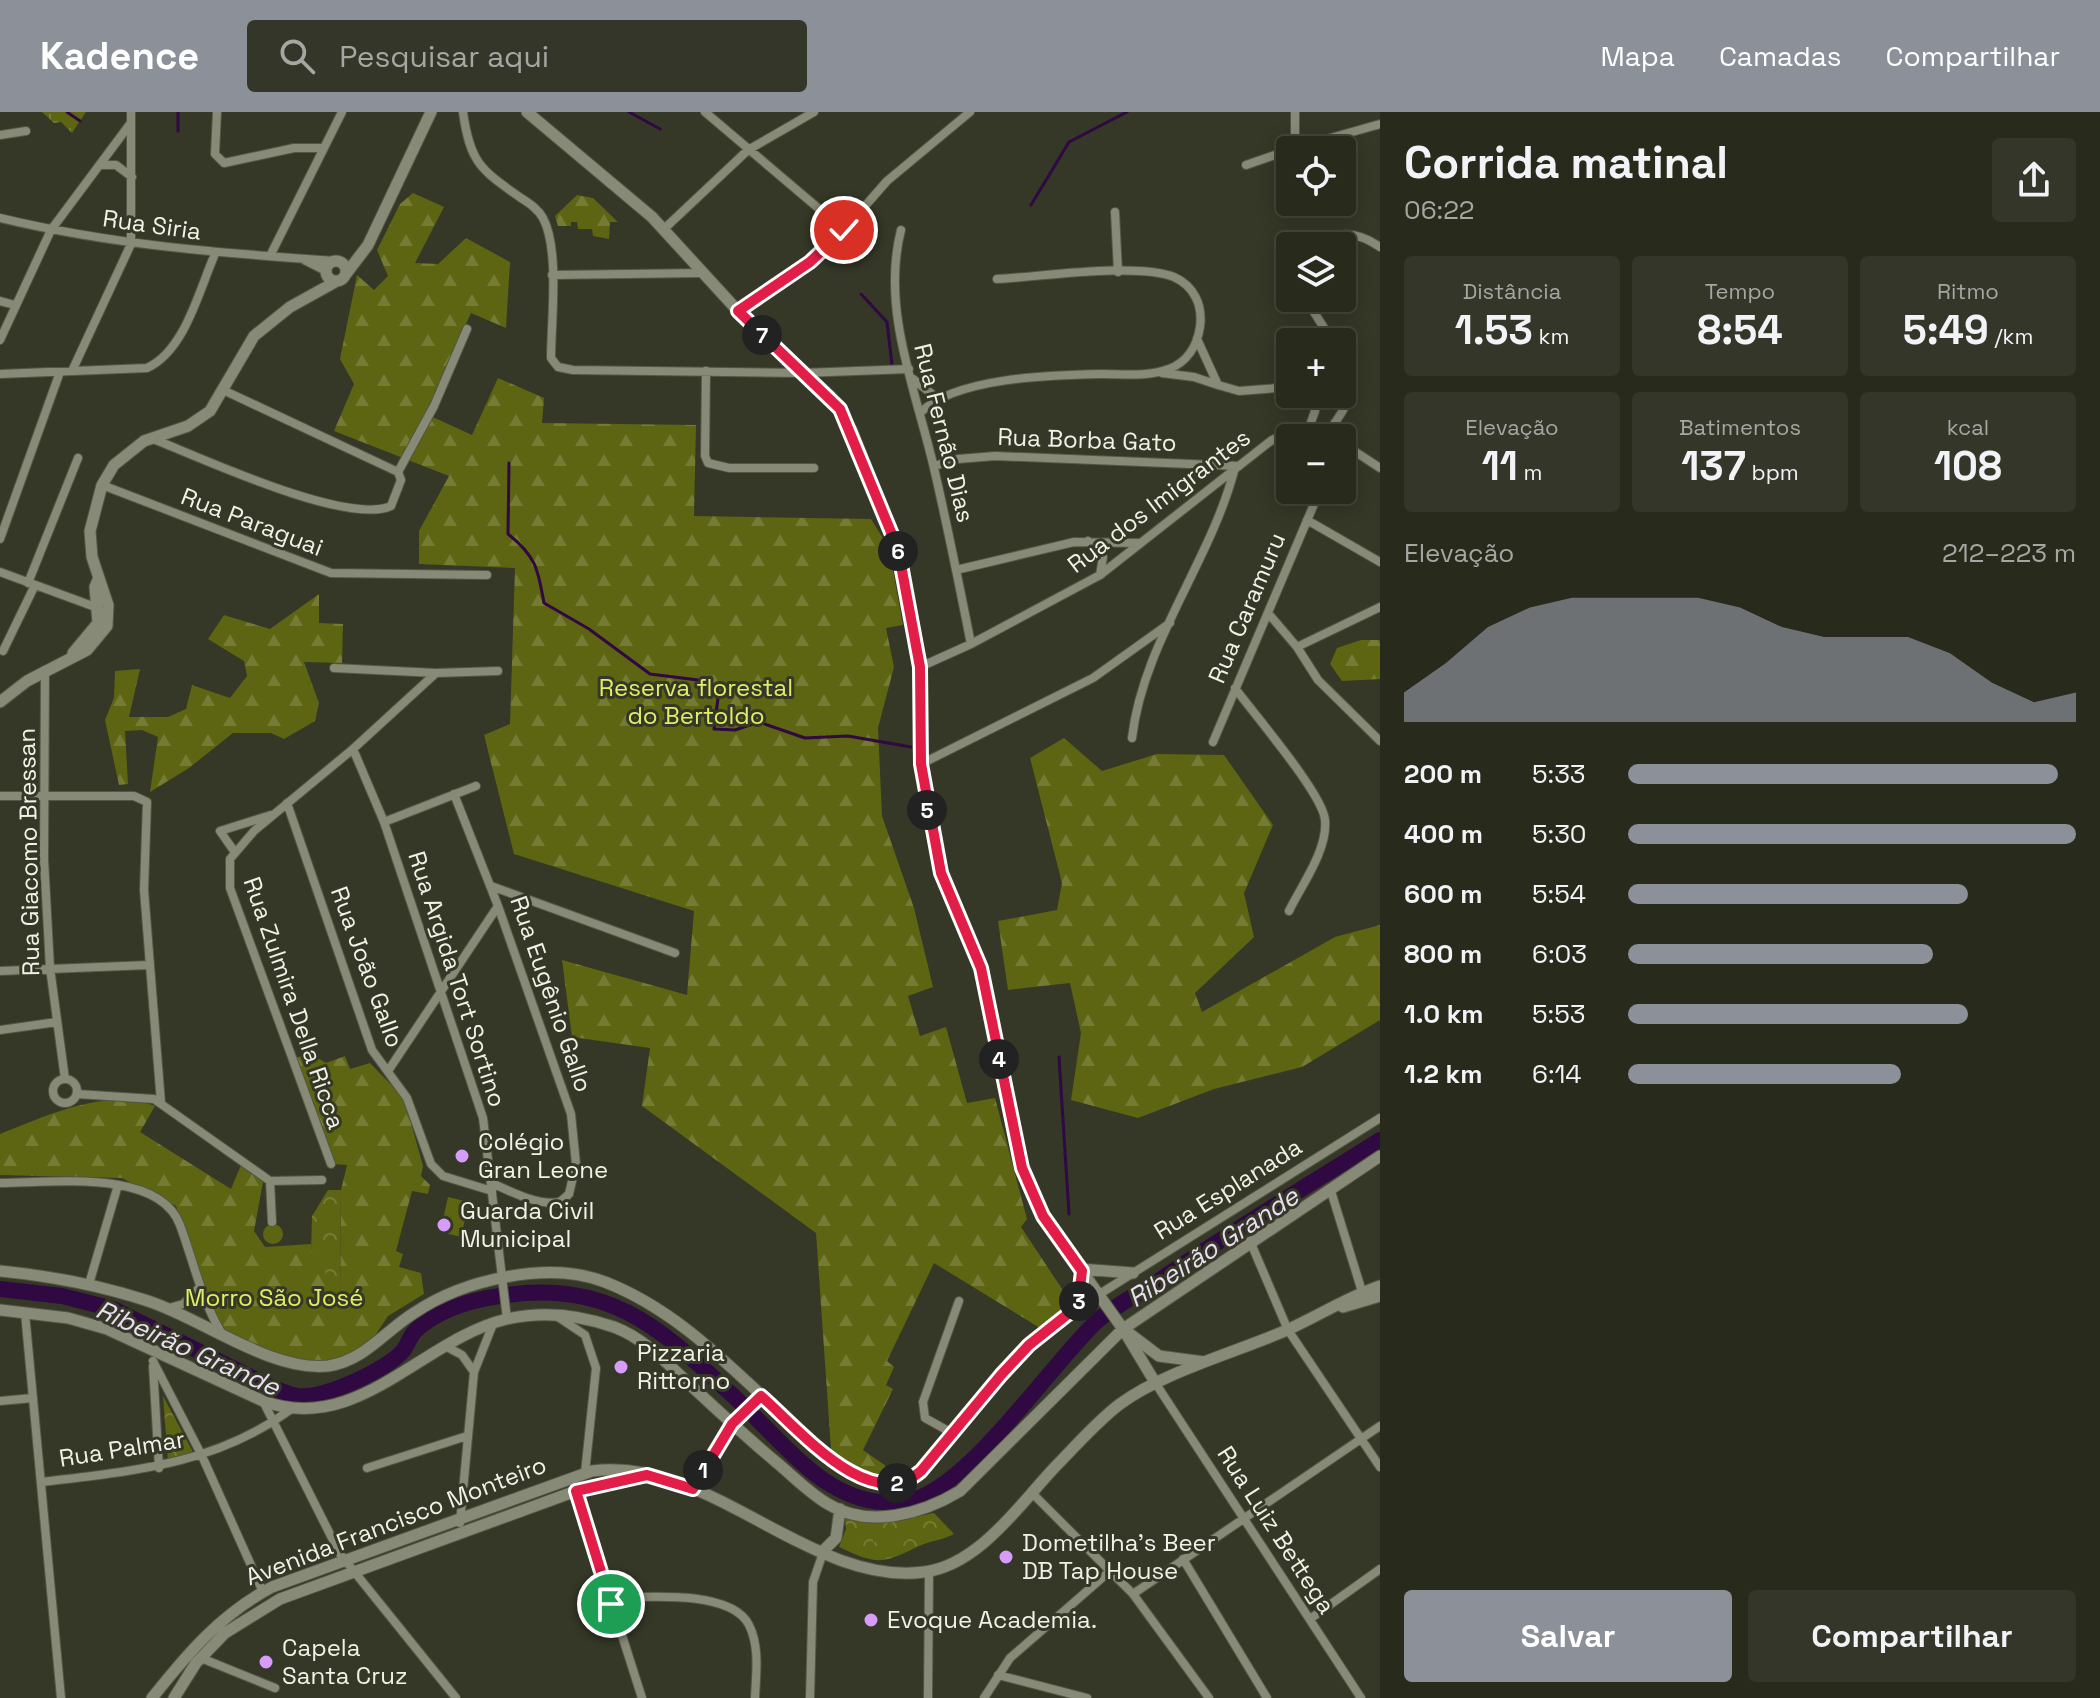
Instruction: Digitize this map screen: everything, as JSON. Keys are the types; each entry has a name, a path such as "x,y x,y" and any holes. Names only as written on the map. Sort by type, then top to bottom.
{"main road":[{"path":"71,655 95,630 99,608 95,587 98,580 90,531 102,485 114,465 151,438 175,430 210,411 254,336 271,320 309,296 368,245 431,112"},
{"path":"527,112 664,229 738,311 840,409 898,549 920,667 921,764 941,873 981,968 1022,1168 1043,1216 1119,1324 1156,1384"},
{"path":"336,261 368,245"},
{"path":"334,275 344,264 336,261"},
{"path":"334,275 336,261"},
{"path":"0,702 45,670 97,642 107,626 108,605 104,585 98,580"},
{"path":"0,1310 68,1318 107,1329 266,1406 290,1410 327,1407 355,1398 493,1324 506,1314 582,1318 634,1336 814,1494 840,1509 885,1516 906,1514 932,1506 960,1491 1119,1324 1380,1156"},
{"path":"1081,1270 1133,1273"},
{"path":"1078,1306 1081,1270"},
{"path":"0,1271 89,1284 169,1308 293,1363 328,1366 359,1355 414,1313 440,1298 501,1283 576,1275 625,1290 686,1327 854,1476 875,1484 893,1484 914,1478 1029,1345 1078,1306 1098,1295"},
{"name":"Avenida Francisco Monteiro","path":"152,1698 204,1635 263,1592 585,1473 609,1470 647,1475 693,1489 873,1570 929,1571 957,1560 980,1544 1105,1415 1156,1384 1364,1297 1380,1286"},
{"name":"Avenida Francisco Monteiro","path":"1364,1297 1380,1296"},
{"path":"1119,1324 1159,1356 1209,1363"},
{"name":"Avenida Francisco Monteiro","path":"174,1698 201,1658 225,1633 266,1606 576,1491 647,1475"},
{"path":"824,1550 836,1538 840,1509"}],"street":[{"path":"72,371 131,244 131,112"},
{"path":"217,112 215,154 224,163 294,148 324,148"},
{"path":"270,256 342,112"},
{"path":"463,112 466,137 475,162 485,173 534,207 545,222 552,275 551,358 558,367 573,370 910,374 937,398"},
{"path":"705,112 844,230"},
{"path":"664,229 748,150 814,112"},
{"path":"738,311 810,262 844,230 887,181 970,112"},
{"path":"1295,112 1295,136"},
{"path":"0,340 51,230 131,123"},
{"path":"1338,136 1380,124"},
{"path":"0,135 19,135 26,131"},
{"path":"111,148 130,153"},
{"path":"1246,165 1276,155"},
{"path":"99,165 116,165 132,177"},
{"path":"1115,212 1118,272"},
{"name":"Rua Siria","path":"0,218 131,244 215,254 336,261"},
{"name":"Rua Fernão Dias","path":"901,230 895,299 971,644"},
{"path":"1356,237 1378,243"},
{"path":"0,374 147,368 165,357 180,333 215,254"},
{"name":"Rua Siria","path":"300,258 334,275"},
{"path":"997,279 1118,272 1170,276 1190,288 1200,311 1197,339 1182,362 1157,373"},
{"path":"552,275 702,273"},
{"path":"0,301 15,305"},
{"path":"398,472 434,406 467,329"},
{"path":"1197,339 1218,385"},
{"path":"706,371 705,456 708,463 729,468 814,468"},
{"path":"0,539 60,372"},
{"path":"920,413 937,398 1051,375 1157,373 1194,377 1239,391 1276,388"},
{"path":"151,438 343,509 371,510 391,506 401,480 398,472 223,390"},
{"path":"175,430 182,450"},
{"name":"Rua dos Imigrantes","path":"920,667 971,644 1100,575 1276,439"},
{"path":"1356,452 1380,468"},
{"name":"Rua Borba Gato","path":"934,466 958,459 995,456 1237,468"},
{"path":"3,651 32,584 78,458"},
{"path":"1132,738 1138,701 1237,468"},
{"name":"Rua Paraguai","path":"102,485 331,573 487,575"},
{"name":"Rua Caramuru","path":"1213,742 1314,504"},
{"path":"1307,520 1380,562"},
{"path":"1087,541 1103,557 1100,575"},
{"path":"956,570 1037,549 1087,541 1141,544"},
{"path":"0,572 99,608"},
{"path":"1297,647 1380,607"},
{"path":"1268,613 1297,647 1318,680 1380,741"},
{"path":"921,764 1093,678 1170,623"},
{"path":"334,668 436,673 498,671"},
{"name":"Rua Giacomo Bressan","path":"45,670 44,859 50,968 65,1079"},
{"path":"233,852 271,815 353,749 436,673"},
{"path":"1235,688 1315,796 1325,819 1317,855 1289,911"},
{"name":"Rua Argida Tort Sortino","path":"353,749 384,822 483,1118 506,1314"},
{"path":"384,822 476,786"},
{"name":"Rua Eugênio Gallo","path":"454,794 491,886 571,1114 576,1164 571,1188 566,1199 552,1204"},
{"path":"0,796 134,796 145,799 148,805 144,871 161,1103"},
{"name":"Rua João Gallo","path":"287,803 372,1050 407,1098 435,1171 493,1192 514,1193 552,1204"},
{"name":"Rua Zulmira Della Ricca","path":"271,815 220,831 233,852 227,876 331,1164"},
{"path":"491,886 675,953"},
{"path":"388,1071 440,988 498,906"},
{"path":"0,971 149,965"},
{"path":"0,1030 57,1022"},
{"path":"77,1094 74,1084 65,1079 55,1085 55,1099 65,1103 77,1094 147,1098 161,1103 270,1181 322,1180"},
{"name":"Rua Esplanada","path":"1098,1295 1380,1118"},
{"path":"270,1181 272,1222"},
{"path":"0,1183 118,1185 151,1194 173,1211 199,1288 222,1334"},
{"path":"89,1284 118,1185"},
{"path":"1330,1188 1364,1297"},
{"path":"493,1192 514,1193"},
{"path":"1250,1241 1288,1330 1380,1467"},
{"path":"169,1308 183,1304 199,1288"},
{"path":"952,1433 929,1421 922,1408 959,1301"},
{"path":"25,1313 61,1698"},
{"path":"554,1315 585,1335 596,1368 585,1473"},
{"path":"460,1534 474,1372 493,1324"},
{"path":"447,1347 462,1355 474,1372"},
{"path":"159,1468 153,1361 202,1456 263,1592"},
{"name":"Rua Luiz Bettega","path":"1156,1384 1247,1518 1361,1698"},
{"path":"693,1489 732,1424 761,1396"},
{"path":"0,1401 33,1398"},
{"path":"266,1406 345,1560 456,1698"},
{"name":"Rua Palmar","path":"251,1432 266,1406"},
{"name":"Rua Palmar","path":"42,1482 159,1468 202,1456 290,1410"},
{"path":"1133,1594 1380,1426"},
{"path":"367,1468 467,1436"},
{"path":"576,1491 642,1698"},
{"path":"1031,1492 1133,1594 1209,1698"},
{"path":"810,1698 813,1582 824,1550"},
{"path":"1183,1559 1267,1698"},
{"path":"1310,1619 1380,1569"},
{"path":"928,1698 929,1571"},
{"path":"984,1698 1023,1645 1110,1571"},
{"path":"609,1598 690,1599 735,1609 748,1623 753,1636 755,1698"},
{"path":"201,1658 275,1688"},
{"path":"998,1675 1054,1694 1087,1698"}],"green space":[{"path":"42,112 86,112 72,133 61,122 54,123"},
{"name":"Reserva florestal do Bertoldo","path":"413,193 444,207 415,263 438,264 466,238 510,262 506,328 471,313 426,414 472,435 498,378 544,398 542,423 696,425 694,516 871,519 889,548 903,625 886,628 894,667 878,728 882,816 914,908 933,987 908,996 920,1036 946,1027 967,1103 995,1098 1027,1219 1021,1227 1070,1301 1040,1328 934,1263 887,1361 894,1367 886,1385 893,1389 863,1450 896,1473 868,1475 831,1449 816,1233 642,1106 650,1048 572,1037 562,960 687,995 694,911 514,854 484,735 510,724 515,568 419,564 419,531 449,476 334,431 354,384 340,359 357,275 374,290 388,276 377,250 400,204"},
{"path":"577,195 593,198 618,222 610,222 609,239 593,236 592,229 578,229 577,222 571,222 571,226 558,226 555,216"},
{"path":"319,594 319,623 343,624 342,663 304,662 319,703 315,721 284,739 271,733 233,733 189,768 150,792 158,737 142,730 125,731 128,784 119,785 105,720 114,698 115,671 140,669 129,717 168,717 186,709 192,685 230,698 247,676 244,661 208,639 224,615 270,629"},
{"path":"1361,640 1380,640 1380,679 1342,681 1330,664 1337,648"},
{"path":"1064,738 1102,771 1157,754 1224,755 1273,825 1244,893 1254,937 1195,993 1202,1012 1335,937 1380,925 1380,1020 1302,1067 1214,1089 1138,1118 1071,1100 1081,1033 1070,983 1008,990 998,921 1057,910 1062,883 1030,758"},
{"name":"Morro São José","path":"309,1053 326,1063 345,1056 350,1069 370,1063 404,1098 423,1166 421,1176 430,1185 428,1194 412,1191 396,1251 403,1254 399,1267 421,1273 424,1294 388,1316 374,1337 357,1350 335,1361 295,1362 228,1335 218,1322 194,1268 176,1206 122,1178 0,1175 0,1134 56,1112 97,1102 136,1101 155,1106 140,1132 231,1189 241,1165 263,1182 254,1231 265,1247 311,1244 312,1252 325,1252 327,1297 336,1298 340,1293 341,1190 347,1165 333,1164 293,1059"},
{"path":"328,1190 341,1190 340,1294 336,1298 325,1294 325,1252 311,1252 312,1216"},
{"path":"448,1197 469,1202 461,1237 440,1232"},
{"path":"273,1224 280,1227 283,1234 280,1241 273,1244 266,1241 263,1234 266,1227"},
{"path":"163,1396 193,1452 168,1461"},
{"path":"934,1513 954,1534 895,1557 879,1560 862,1557 839,1547 846,1529 845,1518 910,1518"},
{"path":"906,1531 907,1541 873,1542 873,1532"}],"waterway":[{"path":"67,112 80,121"},
{"path":"178,112 178,131"},
{"path":"629,112 660,129"},
{"path":"1031,205 1069,142 1127,112"},
{"path":"861,294 887,322 892,365"},
{"path":"509,463 508,534 525,549 534,564 544,603 589,629 650,674 698,680 718,698 714,729 735,730 759,722 805,738 848,736 911,747"},
{"path":"1059,1057 1069,1214"},
{"name":"Ribeirão Grande","path":"756,1418 805,1466 841,1491 862,1499 884,1502 908,1501 931,1492 981,1452 1102,1317 1380,1140"},
{"name":"Ribeirão Grande","path":"0,1289 62,1296 113,1309 275,1389 298,1396 323,1393 369,1374 395,1359 414,1332 425,1323 455,1307 500,1296 540,1293 576,1295 607,1304 662,1334 743,1405"}],"place":[{"name":"Colégio Gran Leone","path":"462,1156"},
{"name":"Guarda Civil Municipal","path":"444,1225"},
{"name":"Pizzaria Rittorno","path":"621,1367"},
{"name":"Dometilha's Beer DB Tap House","path":"1006,1557"},
{"name":"Evoque Academia.","path":"871,1620"},
{"name":"Capela Santa Cruz","path":"266,1662"}],"route":[{"path":"611,1604 576,1491 647,1475 693,1489 732,1424 761,1396 854,1476 875,1484 905,1482 921,1471 976,1403 1029,1345 1078,1306 1081,1294 1082,1271 1043,1216 1022,1168 1009,1119 981,968 941,873 926,803 919,749 920,667 898,549 852,431 840,409 820,386 738,311 810,262 844,230"}]}
